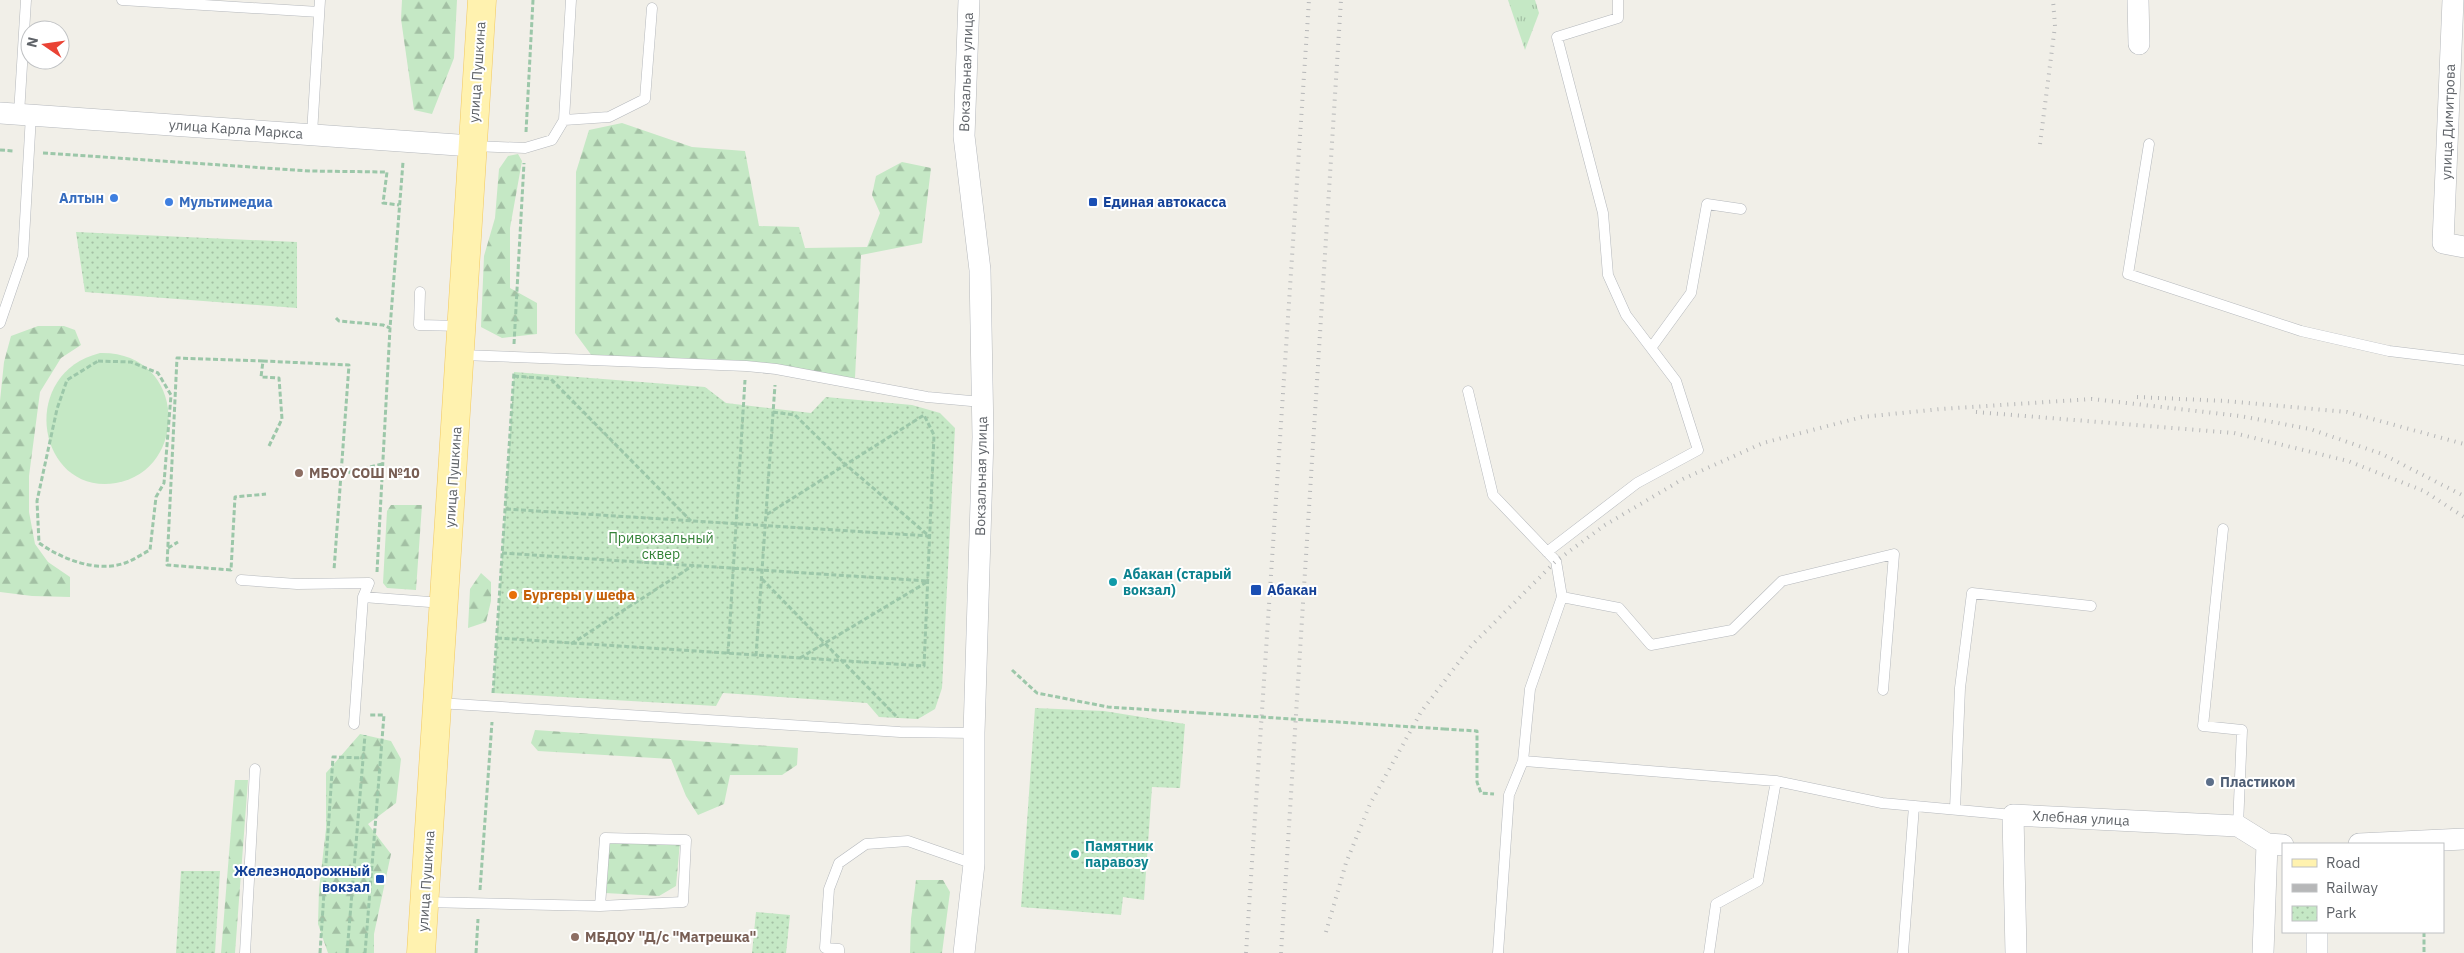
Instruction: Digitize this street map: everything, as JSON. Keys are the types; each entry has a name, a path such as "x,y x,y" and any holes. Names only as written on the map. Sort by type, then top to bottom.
{"main road":[{"name":"улица Пушкина","path":"421,953 462,355 472,146 482,0"}],"street":[{"name":"Вокзальная улица","path":"964,953 974,864 974,733 982,402 980,270 964,136 969,0"},
{"path":"2138,0 2139,44"},
{"name":"улица Димитрова","path":"2453,0 2443,243 2464,247"},
{"name":"улица Карла Маркса","path":"17,114 472,146"},
{"name":"Хлебная улица","path":"2016,953 2013,814 2238,826 2275,844"},
{"path":"2380,843 2464,839"},
{"path":"2263,953 2275,844"},
{"path":"2317,933 2317,953"}],"lane":[{"path":"0,322 23,256 29,152 17,114 26,0"},
{"path":"122,0 319,12"},
{"path":"312,134 320,0"},
{"path":"472,146 525,148 552,140 564,120 571,0"},
{"path":"1547,552 1637,483 1698,450 1676,381 1626,315 1608,274 1603,213 1557,37 1618,18 1618,0"},
{"path":"564,120 609,117 645,99 652,8"},
{"path":"2149,144 2128,274 2300,331 2389,350 2464,360"},
{"path":"1651,348 1691,292 1707,204 1741,209"},
{"path":"420,292 419,325 462,326"},
{"path":"462,355 746,366 776,369 927,397 982,402"},
{"path":"1468,391 1493,495 1556,561 1562,597 1530,689 1523,761 1509,795 1498,953"},
{"path":"2223,529 2203,726 2242,730 2238,826"},
{"path":"1562,597 1619,608 1650,645 1732,630 1782,581 1894,554 1883,690"},
{"path":"241,576 297,584 369,583 362,597 354,724"},
{"path":"1955,810 1960,688 1972,592 2090,606"},
{"path":"362,597 444,603"},
{"path":"438,703 900,732 974,733"},
{"path":"1523,761 1776,781 1882,803 2013,814"},
{"path":"245,953 255,769"},
{"path":"1709,953 1716,904 1758,881 1776,781"},
{"path":"1904,953 1914,806"},
{"path":"424,902 600,906 683,902 686,840 604,838 600,906"},
{"path":"839,953 840,949 825,948 830,889 839,863 866,844 908,841 974,864"}],"path":[{"path":"476,953 514,376 515,294 533,0"},
{"path":"376,598 390,328 404,141"},
{"path":"0,150 310,171 387,172 384,203 399,205"},
{"path":"336,318 340,321 383,325 390,328"},
{"path":"241,576 231,570 167,565 178,358 349,365 333,580"},
{"path":"98,361 131,362 158,374 171,394 164,483 156,497 154,521 150,550 125,563 105,566 81,563 55,554 39,543 37,501 57,409 67,380 98,361"},
{"path":"263,361 261,377 279,378 282,419 269,446"},
{"path":"728,654 746,366"},
{"path":"756,656 776,369"},
{"path":"514,376 551,379 691,522"},
{"path":"773,412 795,415 845,464 929,536"},
{"path":"497,638 924,666 934,435 924,415 766,515"},
{"path":"326,474 342,474 382,464"},
{"path":"231,570 235,497 266,494"},
{"path":"505,510 929,536"},
{"path":"167,548 178,542"},
{"path":"502,553 928,581"},
{"path":"571,644 694,565"},
{"path":"762,579 900,720"},
{"path":"799,659 928,581"},
{"path":"1012,670 1037,693 1120,708 1477,731 1477,782 1481,793 1509,795"},
{"path":"366,724 367,706"},
{"path":"365,953 384,715 366,715"},
{"path":"347,953 365,732"},
{"path":"320,953 333,757 363,758"},
{"path":"2424,933 2424,953"}],"green space":[{"path":"402,0 457,0 454,58 432,114 414,110 401,19"},
{"path":"1508,0 1535,0 1539,13 1525,50"},
{"path":"622,123 692,147 745,151 759,226 799,227 805,248 867,247 880,213 872,195 876,176 902,162 931,168 922,243 861,255 855,378 592,356 575,333 576,172 589,130"},
{"path":"518,154 522,161 510,228 510,288 537,303 537,334 502,338 481,327 484,256 495,218 499,169 508,156"},
{"path":"76,232 297,242 297,308 85,292"},
{"path":"38,326 64,326 75,330 81,345 61,358 40,392 29,476 29,512 35,544 48,562 70,577 70,597 32,596 0,592 0,401 4,362 11,336"},
{"path":"100,353 129,357 150,371 163,390 168,412 166,436 157,457 140,474 116,483 89,482 69,471 55,453 47,431 48,407 56,384 73,365"},
{"name":"Привокзальный сквер","path":"514,372 705,387 726,403 811,413 826,397 912,405 940,413 955,428 942,688 935,709 918,719 879,717 867,703 723,693 716,706 493,693"},
{"path":"391,505 422,505 416,590 387,588 383,583 387,511"},
{"path":"481,573 491,582 491,601 486,622 468,628 470,589"},
{"path":"1035,708 1104,711 1185,724 1180,788 1152,787 1144,900 1123,897 1121,915 1021,907"},
{"path":"535,730 798,748 797,765 782,775 730,775 724,804 698,815 686,796 671,759 538,751 531,743"},
{"path":"360,734 391,741 401,759 396,803 368,824 391,854 374,934 374,953 328,953 318,924 319,889 326,829 326,773"},
{"path":"235,780 248,780 235,953 221,953"},
{"path":"608,841 680,842 676,886 659,896 605,893"},
{"path":"181,871 220,871 215,953 176,953"},
{"path":"916,880 943,880 950,892 942,953 910,953 911,919"},
{"path":"756,912 790,915 786,953 752,953"}],"railway":[{"path":"1246,953 1309,0"},
{"path":"1281,953 1341,0"},
{"path":"2040,144 2055,26 2053,0"},
{"path":"2137,397 2226,401 2347,412 2464,444"},
{"path":"1326,932 1346,863 1370,804 1421,712 1471,646 1556,561 1605,525 1683,479 1763,443 1862,417 1941,409 2092,399 2240,416 2310,429 2382,454 2464,496"},
{"path":"1976,412 2234,433 2348,461 2424,491 2464,517"}],"place":[{"name":"Алтын","path":"114,198"},
{"name":"Мультимедиа","path":"169,202"},
{"name":"Единая автокасса","path":"1093,202"},
{"name":"МБОУ СОШ №10","path":"299,473"},
{"name":"Абакан (старый вокзал)","path":"1113,582"},
{"name":"Абакан","path":"1256,590"},
{"name":"Бургеры у шефа","path":"513,595"},
{"name":"Пластиком","path":"2210,782"},
{"name":"Памятник паравозу","path":"1075,854"},
{"name":"Железнодорожный вокзал","path":"380,879"},
{"name":"МБДОУ \"Д/с \"Матрешка\"","path":"575,937"}]}
